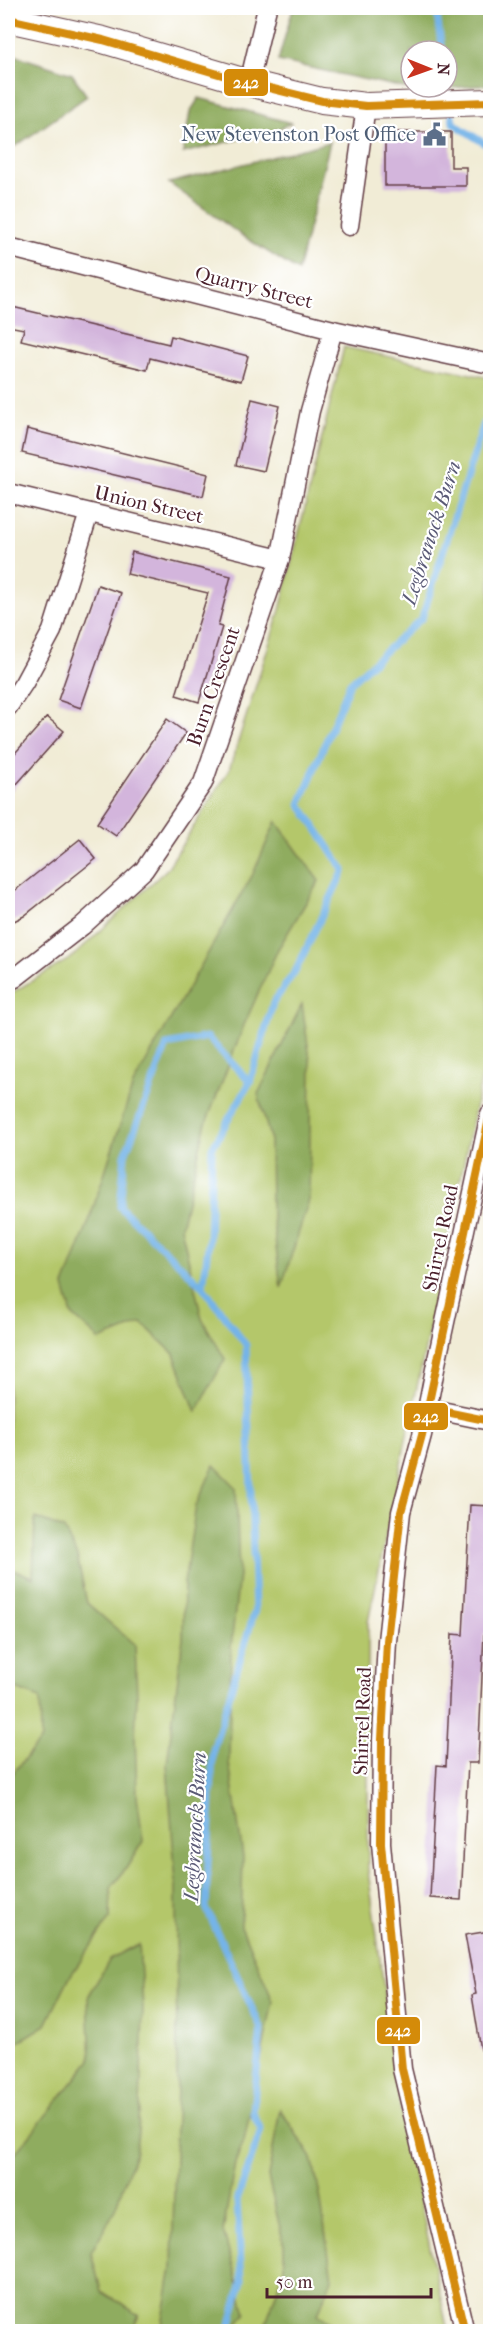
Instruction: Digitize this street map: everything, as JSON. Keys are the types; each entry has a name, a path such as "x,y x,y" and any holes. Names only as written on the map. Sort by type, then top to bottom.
{"main road":[{"path":"8,19 103,40 249,83 322,101 366,106 480,103"}],"street":[{"path":"249,83 267,8"},
{"path":"349,226 366,106"},
{"name":"Quarry Street","path":"8,248 333,330 484,362"},
{"name":"Burn Crescent","path":"8,981 82,926 144,870 203,783 280,559 310,411 333,330"},
{"name":"Union Street","path":"8,493 280,559"},
{"path":"8,707 24,683 52,631 89,513"},
{"name":"Shirrel Road","path":"465,2331 402,2069 381,1843 382,1740 387,1641 400,1523 428,1408 490,1114"},
{"path":"428,1408 490,1421"}],"green space":[{"path":"293,8 490,8 490,58 486,85 459,87 459,39 399,39 399,87 278,61"},
{"path":"8,53 72,74 87,96 16,146 8,144"},
{"path":"199,98 291,123 276,130 183,153 190,112"},
{"path":"330,142 298,271 241,235 169,183"},
{"path":"344,347 490,378 488,1047 368,1622 368,1871 401,2113 448,2331 8,2331 8,995 71,958 167,869 229,770 280,610"},
{"path":"276,821 319,881 278,949 244,1025 205,1126 181,1227 202,1319 225,1359 196,1412 174,1354 142,1323 100,1340 72,1315 64,1286 89,1221 133,1085 253,874"},
{"path":"302,1004 311,1066 309,1200 281,1288 271,1206 270,1138 258,1094"},
{"path":"214,1465 236,1487 239,1575 231,1646 229,1762 243,1857 241,1926 273,2001 244,2141 235,2163 223,2231 246,2313 232,2331 161,2331 172,2268 177,2085 176,1883 167,1764 183,1638 184,1583 196,1506"},
{"path":"35,1518 64,1529 77,1556 87,1603 135,1645 137,1796 143,1841 111,1888 110,1918 69,1978 46,2025 15,2044 8,2052 8,1779 41,1739 40,1698 8,1686 8,1564 11,1569 33,1577"},
{"path":"139,1944 143,2007 140,2110 136,2150 113,2214 91,2252 101,2291 139,2315 132,2331 8,2331 8,2162 91,2060 88,1997 110,1959"},
{"path":"280,2109 312,2158 320,2195 332,2279 318,2314 343,2331 263,2331 284,2270 284,2245 268,2177"}],"building":[{"path":"385,132 451,132 451,167 466,167 466,186 385,186"},
{"path":"8,306 169,344 171,336 248,356 241,381 150,358 147,370 21,340 24,329 8,326"},
{"path":"252,399 280,406 264,471 236,465"},
{"path":"27,429 208,474 203,496 22,453"},
{"path":"132,552 231,576 218,626 222,627 199,702 176,695 208,593 127,574"},
{"path":"98,585 121,593 81,708 58,700"},
{"path":"47,717 64,731 8,794 8,761"},
{"path":"167,719 186,733 116,836 97,823"},
{"path":"80,839 96,859 24,916 8,924 8,896"},
{"path":"470,1505 490,1506 490,1635 484,1634 478,1763 468,1763 461,1900 430,1898 437,1765 446,1766 452,1634 463,1635"},
{"path":"490,1931 490,2050 481,2050 472,1995 476,1994 465,1935"}],"waterway":[{"path":"436,8 440,39"},
{"name":"Legbranock Burn","path":"451,109 453,123 490,147"},
{"name":"Legbranock Burn","path":"203,1287 120,1207 125,1155 167,1045 207,1037 250,1082 273,1003 296,970 344,870 300,804 350,683 422,618 484,423"},
{"name":"Legbranock Burn","path":"229,2332 242,2281 237,2201 261,2130 253,2113 261,2028 206,1908 213,1750 255,1610 246,1345 203,1287 209,1238 212,1148 250,1082"}],"transit line":[{"name":"242","path":"8,19 103,40 249,83 322,101 366,106 490,102"},
{"name":"242","path":"465,2332 402,2069 381,1843 382,1740 387,1641 401,1512 422,1435 490,1114"},
{"name":"242","path":"427,1408 490,1421"}],"place":[{"name":"New Stevenston Post Office","path":"434,134"}]}
